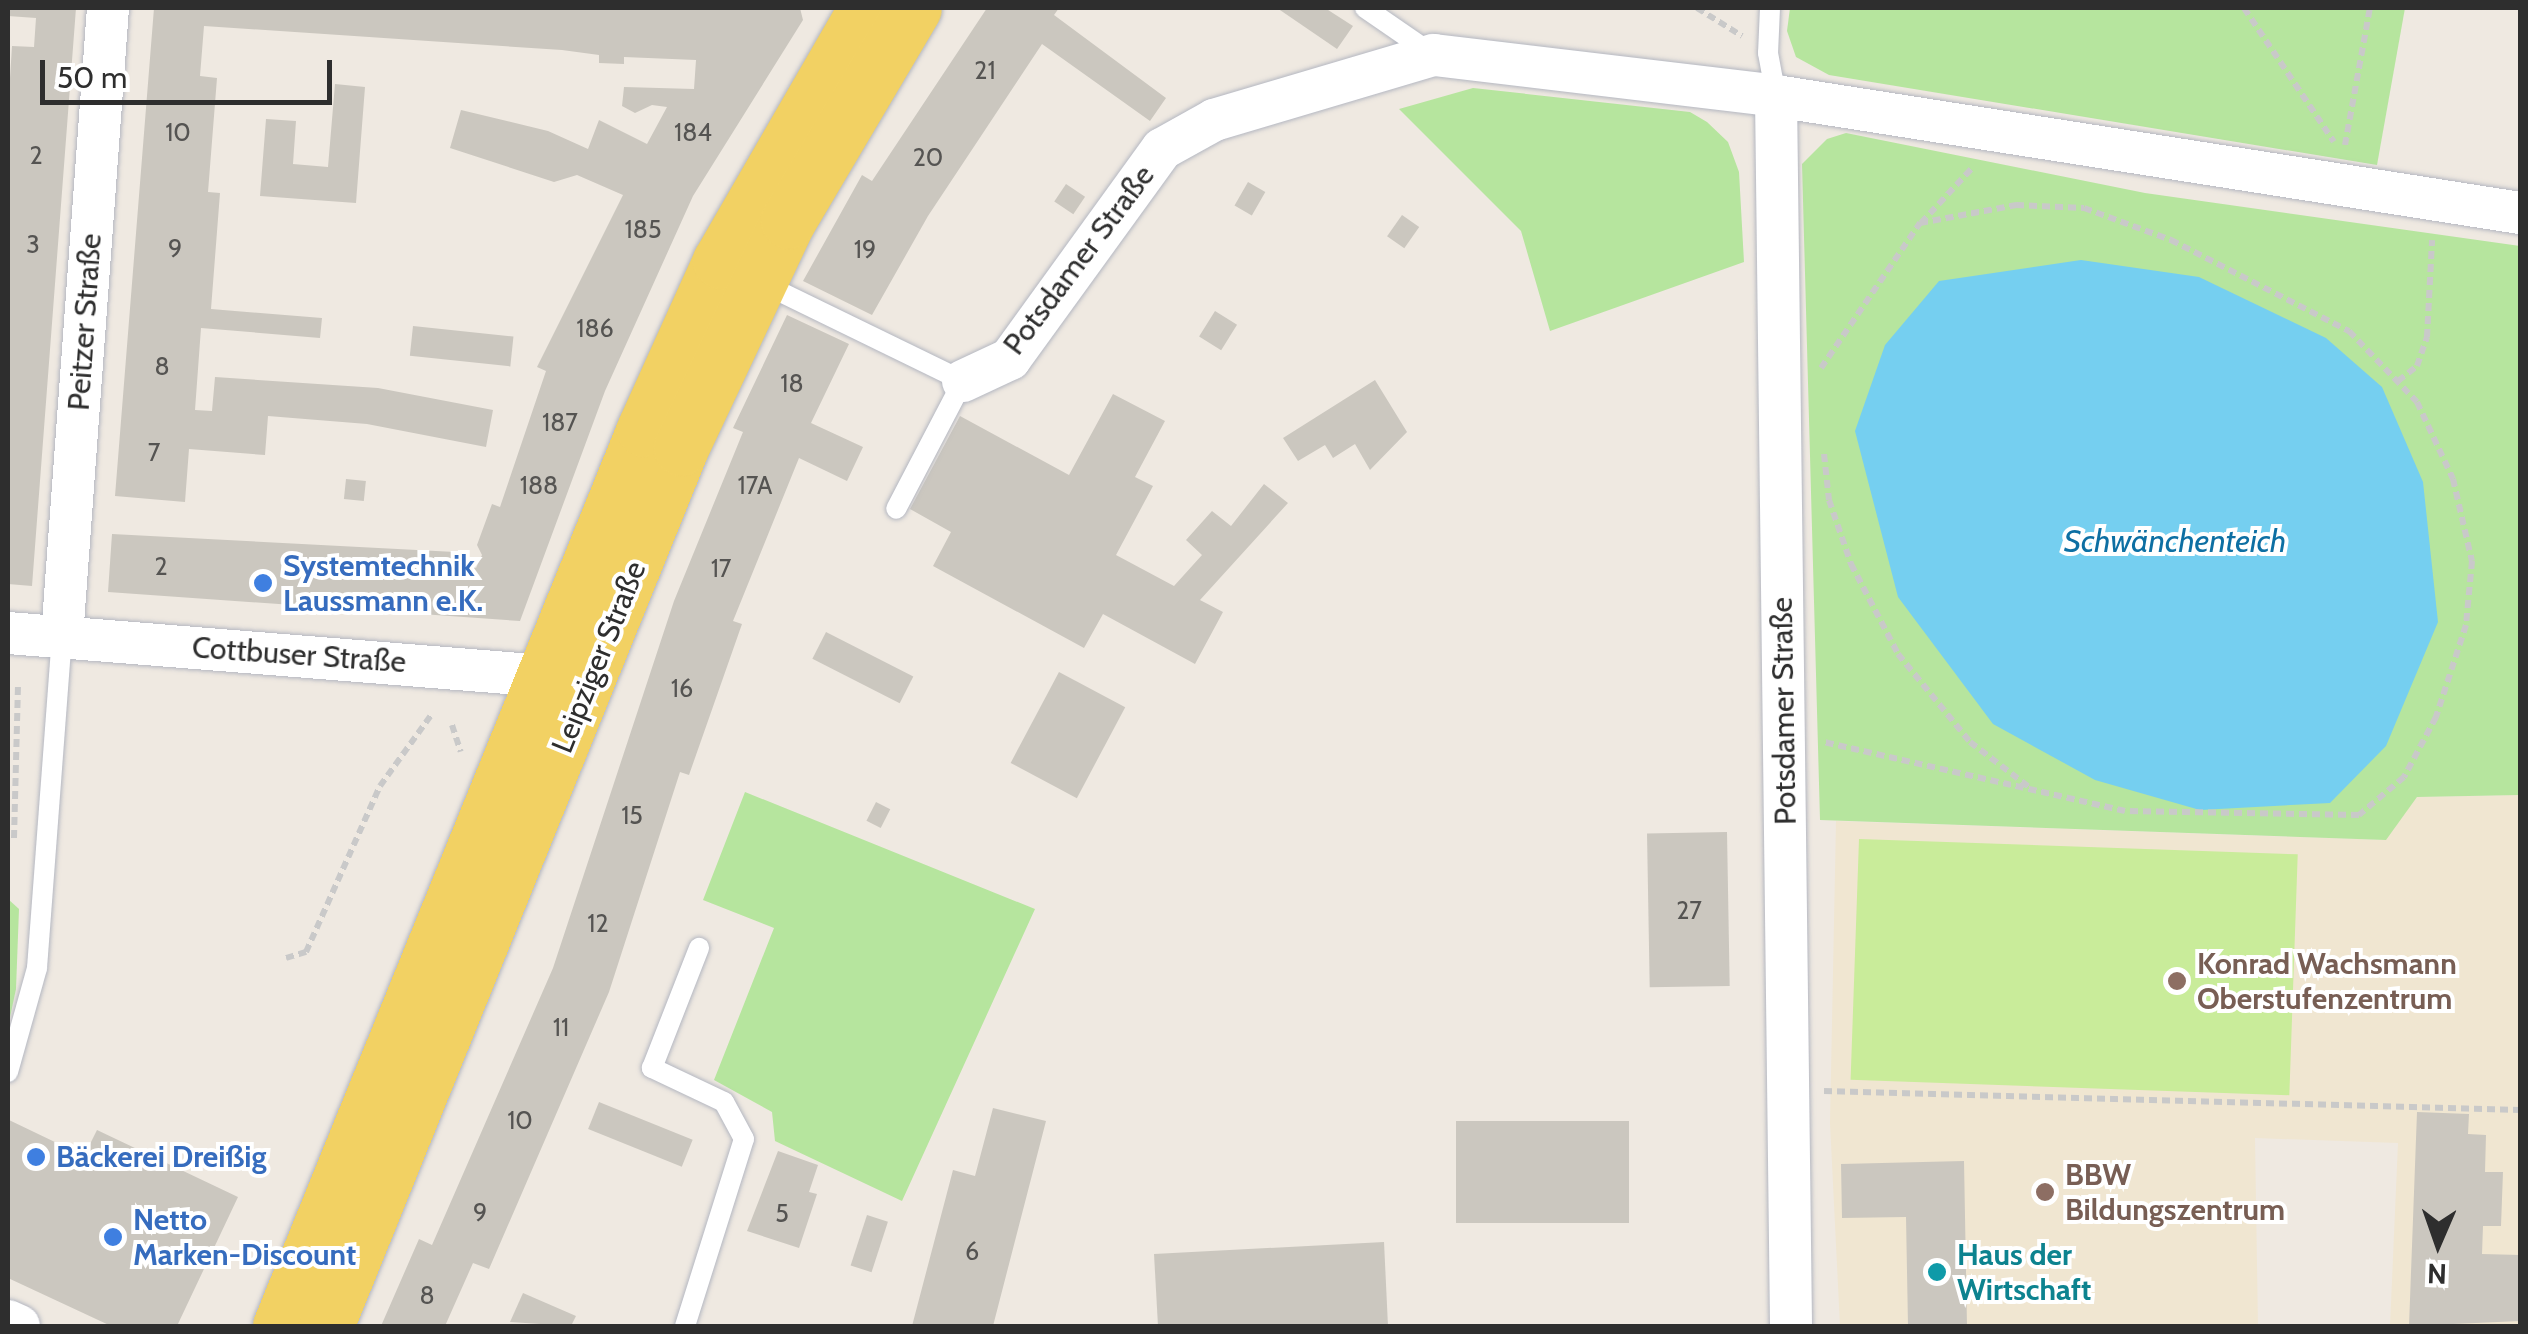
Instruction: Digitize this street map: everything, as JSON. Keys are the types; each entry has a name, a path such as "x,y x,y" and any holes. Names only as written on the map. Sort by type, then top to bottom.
{"main road":[{"name":"Leipziger Straße","path":"326,1326 567,678 644,429 720,261 866,8"},
{"name":"Leipziger Straße","path":"280,1326 567,678 759,282 914,8"}],"street":[{"name":"Peitzer Straße","path":"62,637 108,8"},
{"name":"Potsdamer Straße","path":"963,381 1010,359 1162,148 1214,120 1434,55 1776,96 2442,205 2520,212"},
{"name":"Potsdamer Straße","path":"1776,96 1791,1326"},
{"name":"Cottbuser Straße","path":"8,633 567,678"},
{"path":"8,1321 19,1326"}],"lane":[{"path":"1365,8 1434,55"},
{"path":"1770,8 1768,53 1776,96"},
{"path":"759,282 963,381 896,509"},
{"path":"8,1072 36,968 62,637"},
{"path":"685,1326 744,1139 724,1102 652,1068 699,948"}],"path":[{"path":"1697,8 1768,53"},
{"path":"2244,8 2344,156 2370,8"},
{"path":"1780,428 1920,224 2005,134"},
{"path":"1784,733 2125,811 2359,816 2404,777 2436,718 2466,625 2472,561 2454,480 2417,402 2349,331 2171,240 2084,208 2016,204 1920,224"},
{"path":"2398,381 2417,366 2427,337 2429,250 2442,205"},
{"path":"1821,368 1821,384"},
{"path":"1824,449 1829,500 1851,564 1898,654 1970,742 2032,790"},
{"path":"13,854 18,685"},
{"path":"286,958 306,952 380,786 432,714"},
{"path":"1788,1090 2520,1110"}],"shaded area":[{"name":"Konrad Wachsmann Oberstufenzentrum","path":"2520,795 2520,1326 2390,1326 2398,1143 2255,1138 2258,1326 1840,1326 1830,1123 1836,821 2385,840 2417,797"}],"green space":[{"path":"1790,8 2405,8 2377,165 1829,75 1796,57 1787,31"},
{"path":"1473,88 1690,112 1707,122 1728,142 1739,172 1744,262 1550,331 1521,231 1399,109"},
{"path":"1846,133 2145,193 2520,246 2520,795 2417,797 2386,840 1820,820 1802,164 1827,139"},
{"path":"745,792 1035,909 902,1201 775,1141 772,1112 714,1080 774,928 703,900"},
{"path":"1859,839 2298,854 2289,1095 1851,1080"},
{"path":"8,899 19,909 16,989 8,1027"}],"water":[{"name":"Schwänchenteich","path":"2081,260 2199,277 2326,338 2382,387 2423,482 2438,622 2386,746 2330,803 2200,810 2095,780 1993,724 1898,597 1855,431 1885,345 1939,281"}],"building":[{"path":"8,8 76,8 32,586 8,584 8,110 12,46 34,47 36,18 8,16"},
{"path":"154,8 800,8 803,20 693,196 605,391 520,621 108,592 112,534 455,552 454,558 476,568 482,555 477,545 492,504 500,507 546,371 537,367 623,195 577,175 554,182 450,148 461,110 548,131 588,149 599,120 647,144 667,107 652,105 635,113 622,106 624,87 694,89 696,60 624,57 624,64 599,63 599,55 562,50 204,26 200,76 217,78 208,192 220,193 211,309 322,318 320,338 201,328 195,410 212,411 215,377 378,388 493,410 486,447 367,424 268,416 265,455 189,449 185,502 115,496"},
{"path":"987,8 1059,8 1054,15 1166,98 1150,121 1042,44 928,216 872,315 803,281 862,175 872,181"},
{"path":"1277,8 1325,8 1353,26 1337,49"},
{"path":"335,84 365,87 356,203 260,196 266,119 296,121 293,164 328,167"},
{"path":"1248,182 1265,192 1252,215 1234,205"},
{"path":"1066,184 1085,197 1073,214 1054,201"},
{"path":"1402,215 1419,227 1404,248 1387,236"},
{"path":"1215,311 1237,325 1221,350 1199,336"},
{"path":"787,315 849,344 811,423 863,447 847,481 799,458 733,621 742,624 689,775 680,772 609,992 489,1269 473,1263 445,1326 381,1326 419,1239 432,1245 553,968 674,601 743,432 733,428"},
{"path":"413,326 513,337 510,366 410,356"},
{"path":"1375,380 1407,432 1370,470 1355,444 1333,458 1325,445 1298,461 1283,438"},
{"path":"1113,394 1165,421 1135,477 1153,486 1116,555 1174,586 1202,555 1186,540 1212,511 1231,526 1264,484 1288,503 1200,600 1223,612 1195,664 1103,614 1084,648 933,566 951,532 910,509 960,416 1069,475"},
{"path":"346,479 366,481 364,501 344,499"},
{"path":"826,632 913,676 900,703 812,659"},
{"path":"1059,672 1125,707 1077,798 1011,763"},
{"path":"876,802 890,809 881,828 866,821"},
{"path":"1727,832 1730,986 1650,987 1647,833"},
{"path":"599,1102 693,1140 682,1167 588,1129"},
{"path":"993,1108 1046,1121 993,1326 912,1326 953,1170 975,1176"},
{"path":"2417,1112 2469,1114 2468,1134 2486,1135 2485,1172 2503,1172 2501,1226 2483,1226 2482,1254 2520,1255 2520,1321 2409,1326"},
{"name":"Netto Marken-Discount","path":"9,1120 84,1156 97,1130 238,1197 177,1326 111,1326 8,1278"},
{"path":"1456,1121 1629,1121 1629,1223 1456,1223"},
{"path":"778,1151 818,1165 809,1192 817,1194 799,1248 747,1231"},
{"name":"Haus der Wirtschaft","path":"1964,1161 1967,1326 1908,1326 1906,1217 1842,1218 1841,1164"},
{"path":"867,1215 888,1222 872,1272 851,1265"},
{"path":"1384,1242 1388,1326 1158,1326 1154,1254"},
{"path":"523,1293 576,1316 571,1326 510,1322"}],"place":[{"name":"Systemtechnik Laussmann e.K.","path":"263,583"},
{"name":"Konrad Wachsmann Oberstufenzentrum","path":"2177,981"},
{"name":"Bäckerei Dreißig","path":"36,1157"},
{"name":"BBW Bildungszentrum","path":"2045,1192"},
{"name":"Netto Marken-Discount","path":"113,1237"},
{"name":"Haus der Wirtschaft","path":"1937,1272"}]}
